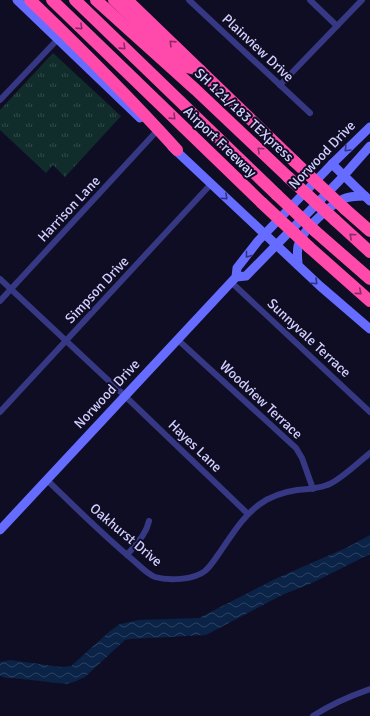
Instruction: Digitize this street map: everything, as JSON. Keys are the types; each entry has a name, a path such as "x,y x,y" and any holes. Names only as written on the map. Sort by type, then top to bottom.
{"highway":[{"path":"30,0 78,46 177,150"},
{"name":"Airport Freeway","path":"52,0 262,203 370,302"},
{"path":"75,0 277,195 370,280"},
{"name":"SH 121/183 TEXpress","path":"96,0 196,90 370,252"},
{"path":"114,0 182,66 200,70"},
{"path":"127,0 295,162 370,231"}],"main road":[{"path":"17,0 155,133 177,150 211,184 335,300 370,329"},
{"name":"Norwood Drive","path":"233,280 236,268 265,234 332,164 370,127"},
{"path":"363,133 370,141"},
{"name":"Norwood Drive","path":"0,530 233,280 246,276 344,176 370,146"},
{"path":"332,164 367,198"},
{"path":"298,265 297,250 299,243 304,234 320,216 343,199 367,198"}],"street":[{"name":"Plainview Drive","path":"189,0 310,113"},
{"path":"310,0 337,26"},
{"path":"280,85 362,0"},
{"path":"0,100 58,39"},
{"name":"Harrison Lane","path":"0,301 155,133"},
{"name":"Simpson Drive","path":"0,412 211,184"},
{"path":"0,278 11,289"},
{"name":"Sunnyvale Terrace","path":"233,280 370,412"},
{"name":"Hayes Lane","path":"11,289 248,514"},
{"name":"Woodview Terrace","path":"177,339 296,448 302,458 313,489"},
{"name":"Oakhurst Drive","path":"46,480 149,574 155,577 175,579 197,576 204,571 214,561 240,523 262,502 284,493 329,485 370,453"},
{"path":"127,555 145,534 149,521"},
{"path":"313,716 333,704 370,689"}],"green space":[{"path":"53,53 121,116 65,177 53,165 46,173 0,130 0,110"}],"water":[{"path":"370,535 370,554 312,583 282,595 206,635 125,640 85,677 66,684 6,678 0,676 0,662 10,660 61,667 71,666 120,624 139,620 199,618 275,579 348,547"}]}
